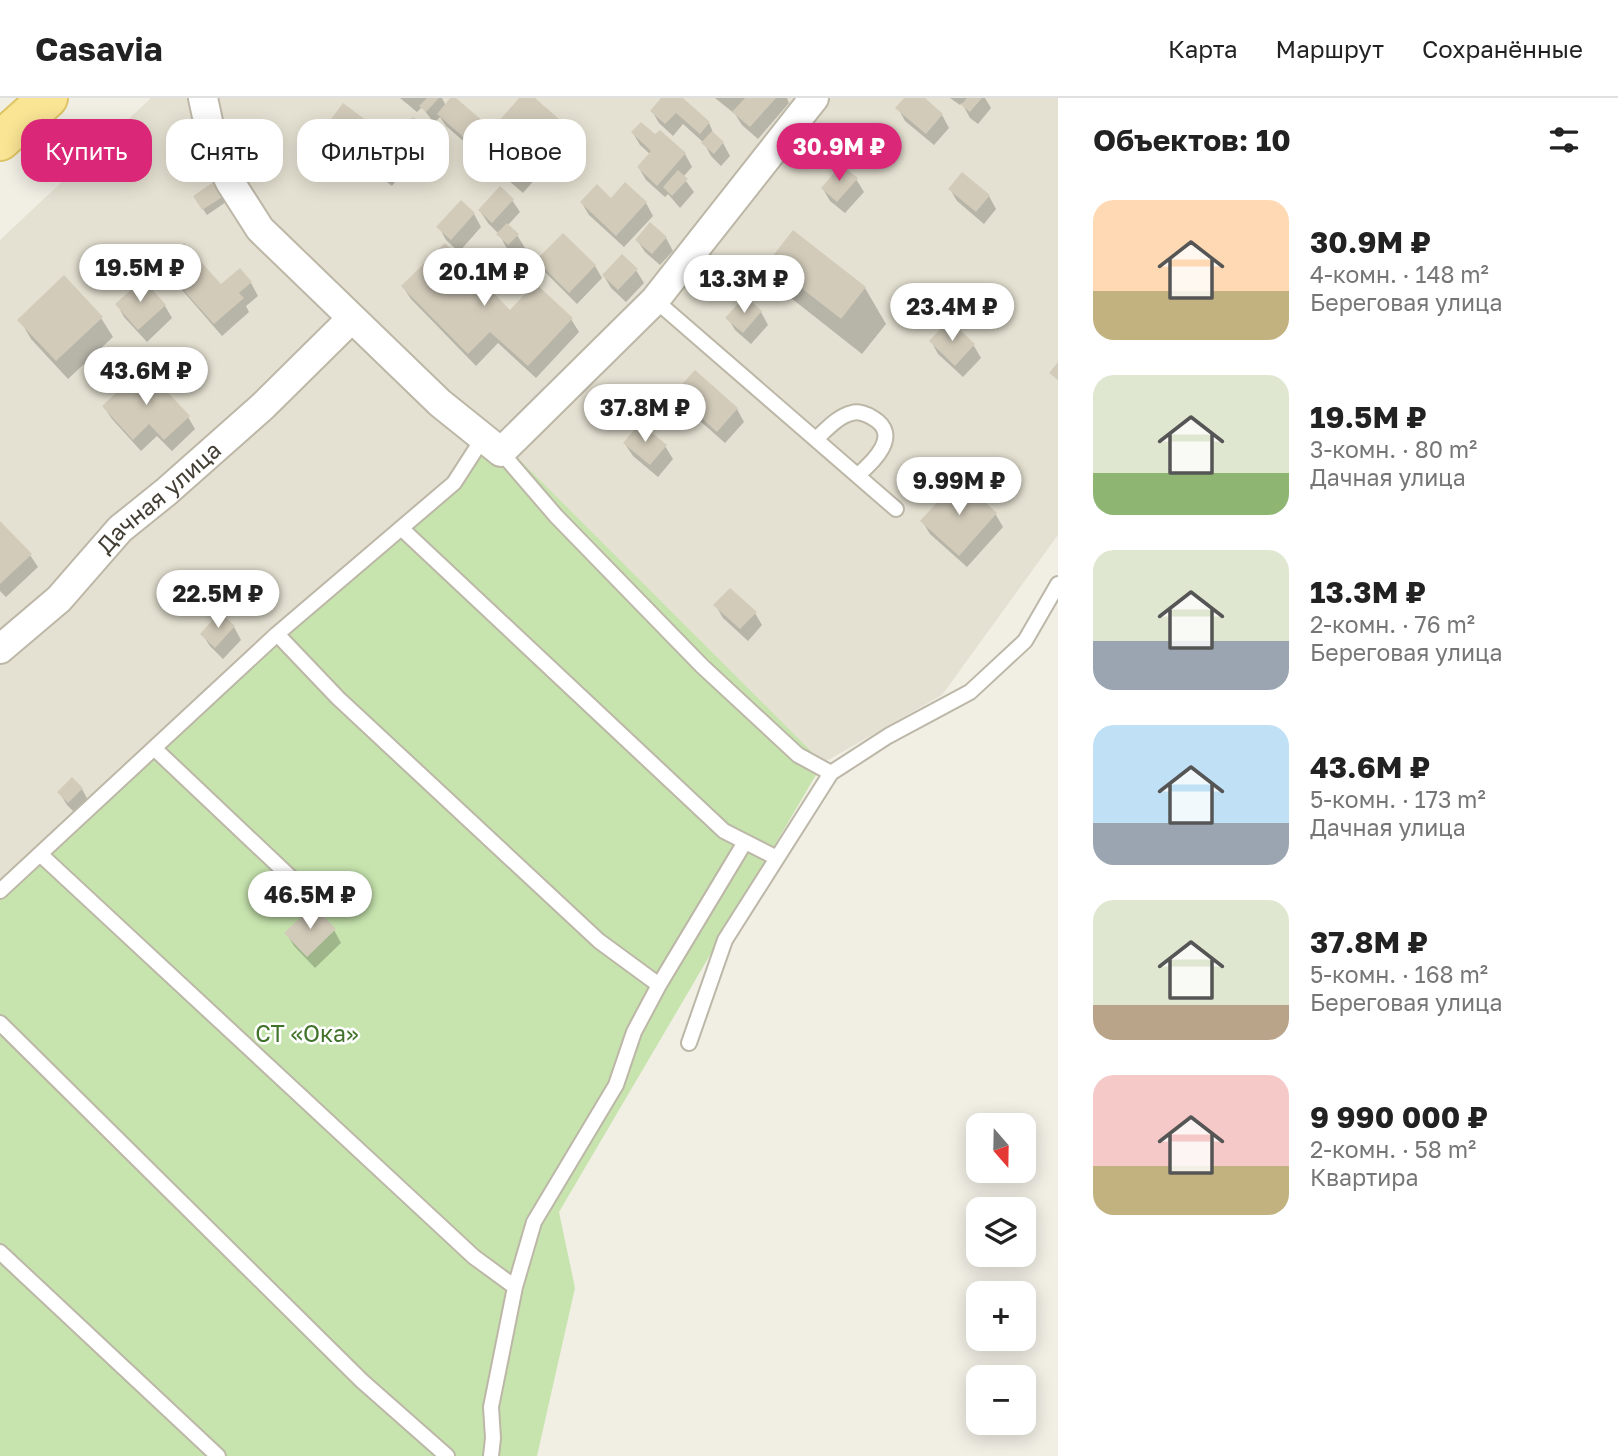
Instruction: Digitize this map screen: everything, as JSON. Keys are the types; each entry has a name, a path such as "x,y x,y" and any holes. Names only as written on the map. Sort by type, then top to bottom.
{"main road":[{"path":"0,141 48,98"}],"street":[{"path":"204,98 214,149 230,182 260,229 440,403 492,445 655,300 814,98"},
{"name":"Дачная улица","path":"0,649 59,599 120,529 262,407 351,319"}],"lane":[{"path":"655,300 896,509"},
{"path":"816,439 836,421 852,412 867,414 877,420 884,430 885,442 878,457 858,475"},
{"path":"0,891 276,634 454,483 492,445 556,516 702,666 797,755 831,773"},
{"path":"401,528 724,831 777,858"},
{"path":"689,1043 725,940 831,773 888,736 970,692 1025,641 1058,584"},
{"path":"276,634 338,698 599,941 659,985"},
{"path":"155,749 321,906"},
{"path":"491,1456 491,1407 515,1287 534,1222 616,1085 634,1032 659,985 745,842"},
{"path":"40,855 474,1257 515,1287"},
{"path":"0,1023 353,1371 447,1456"},
{"path":"0,1252 218,1456"}],"shaded area":[{"path":"151,98 1058,98 1058,535 942,695 823,763 499,439 0,898 0,240 62,182 152,182 152,119 129,119"}],"green space":[{"name":"СТ «Ока»","path":"499,439 823,763 559,1212 575,1288 537,1456 0,1456 0,898"}],"building":[{"path":"427,98 439,98 426,112 419,106"},
{"path":"450,98 456,98 480,119 463,119 463,137 449,124 449,119 443,119 437,114"},
{"path":"519,98 535,98 559,119 501,119"},
{"path":"661,98 683,98 710,122 700,134 676,113 665,124 650,111"},
{"path":"745,98 776,98 750,127 732,112"},
{"path":"904,98 925,98 943,114 926,134 895,108"},
{"path":"967,98 982,98 970,112 961,105"},
{"path":"343,103 364,119 331,119"},
{"path":"641,122 655,134 660,130 686,153 657,186 637,167 651,151 631,132"},
{"path":"712,131 724,142 714,154 701,143"},
{"path":"841,165 858,178 837,202 821,188"},
{"path":"678,170 688,179 672,196 663,187"},
{"path":"962,172 990,195 976,212 948,189"},
{"path":"216,182 224,196 202,210 193,196"},
{"path":"625,182 647,202 616,236 580,202 597,184 611,198"},
{"path":"500,186 514,199 492,223 478,210"},
{"path":"461,200 475,213 451,240 436,227"},
{"path":"650,222 667,237 652,254 635,240"},
{"path":"507,223 519,234 508,245 496,234"},
{"path":"793,230 866,287 841,319 768,262"},
{"path":"563,233 596,265 569,293 536,260"},
{"path":"184,243 221,284 240,268 252,282 239,293 244,298 214,324 160,264"},
{"path":"445,243 510,310 535,283 573,318 528,366 490,332 468,354 401,286"},
{"path":"622,254 638,269 618,290 602,275"},
{"path":"64,275 103,317 56,361 17,320"},
{"path":"143,279 166,305 138,330 115,304"},
{"path":"745,296 762,311 743,333 725,318"},
{"path":"949,320 975,344 955,366 929,341"},
{"path":"1058,362 1058,380 1049,373"},
{"path":"144,367 190,416 164,440 149,424 133,440 102,406"},
{"path":"695,370 738,408 717,432 674,393"},
{"path":"640,423 667,445 650,465 623,443"},
{"path":"959,478 997,513 959,556 920,521"},
{"path":"0,521 32,554 0,584"},
{"path":"730,588 757,612 740,629 713,605"},
{"path":"220,612 235,626 215,648 200,634"},
{"path":"72,777 83,788 68,803 57,792"},
{"path":"313,906 336,929 307,957 284,933"}]}
